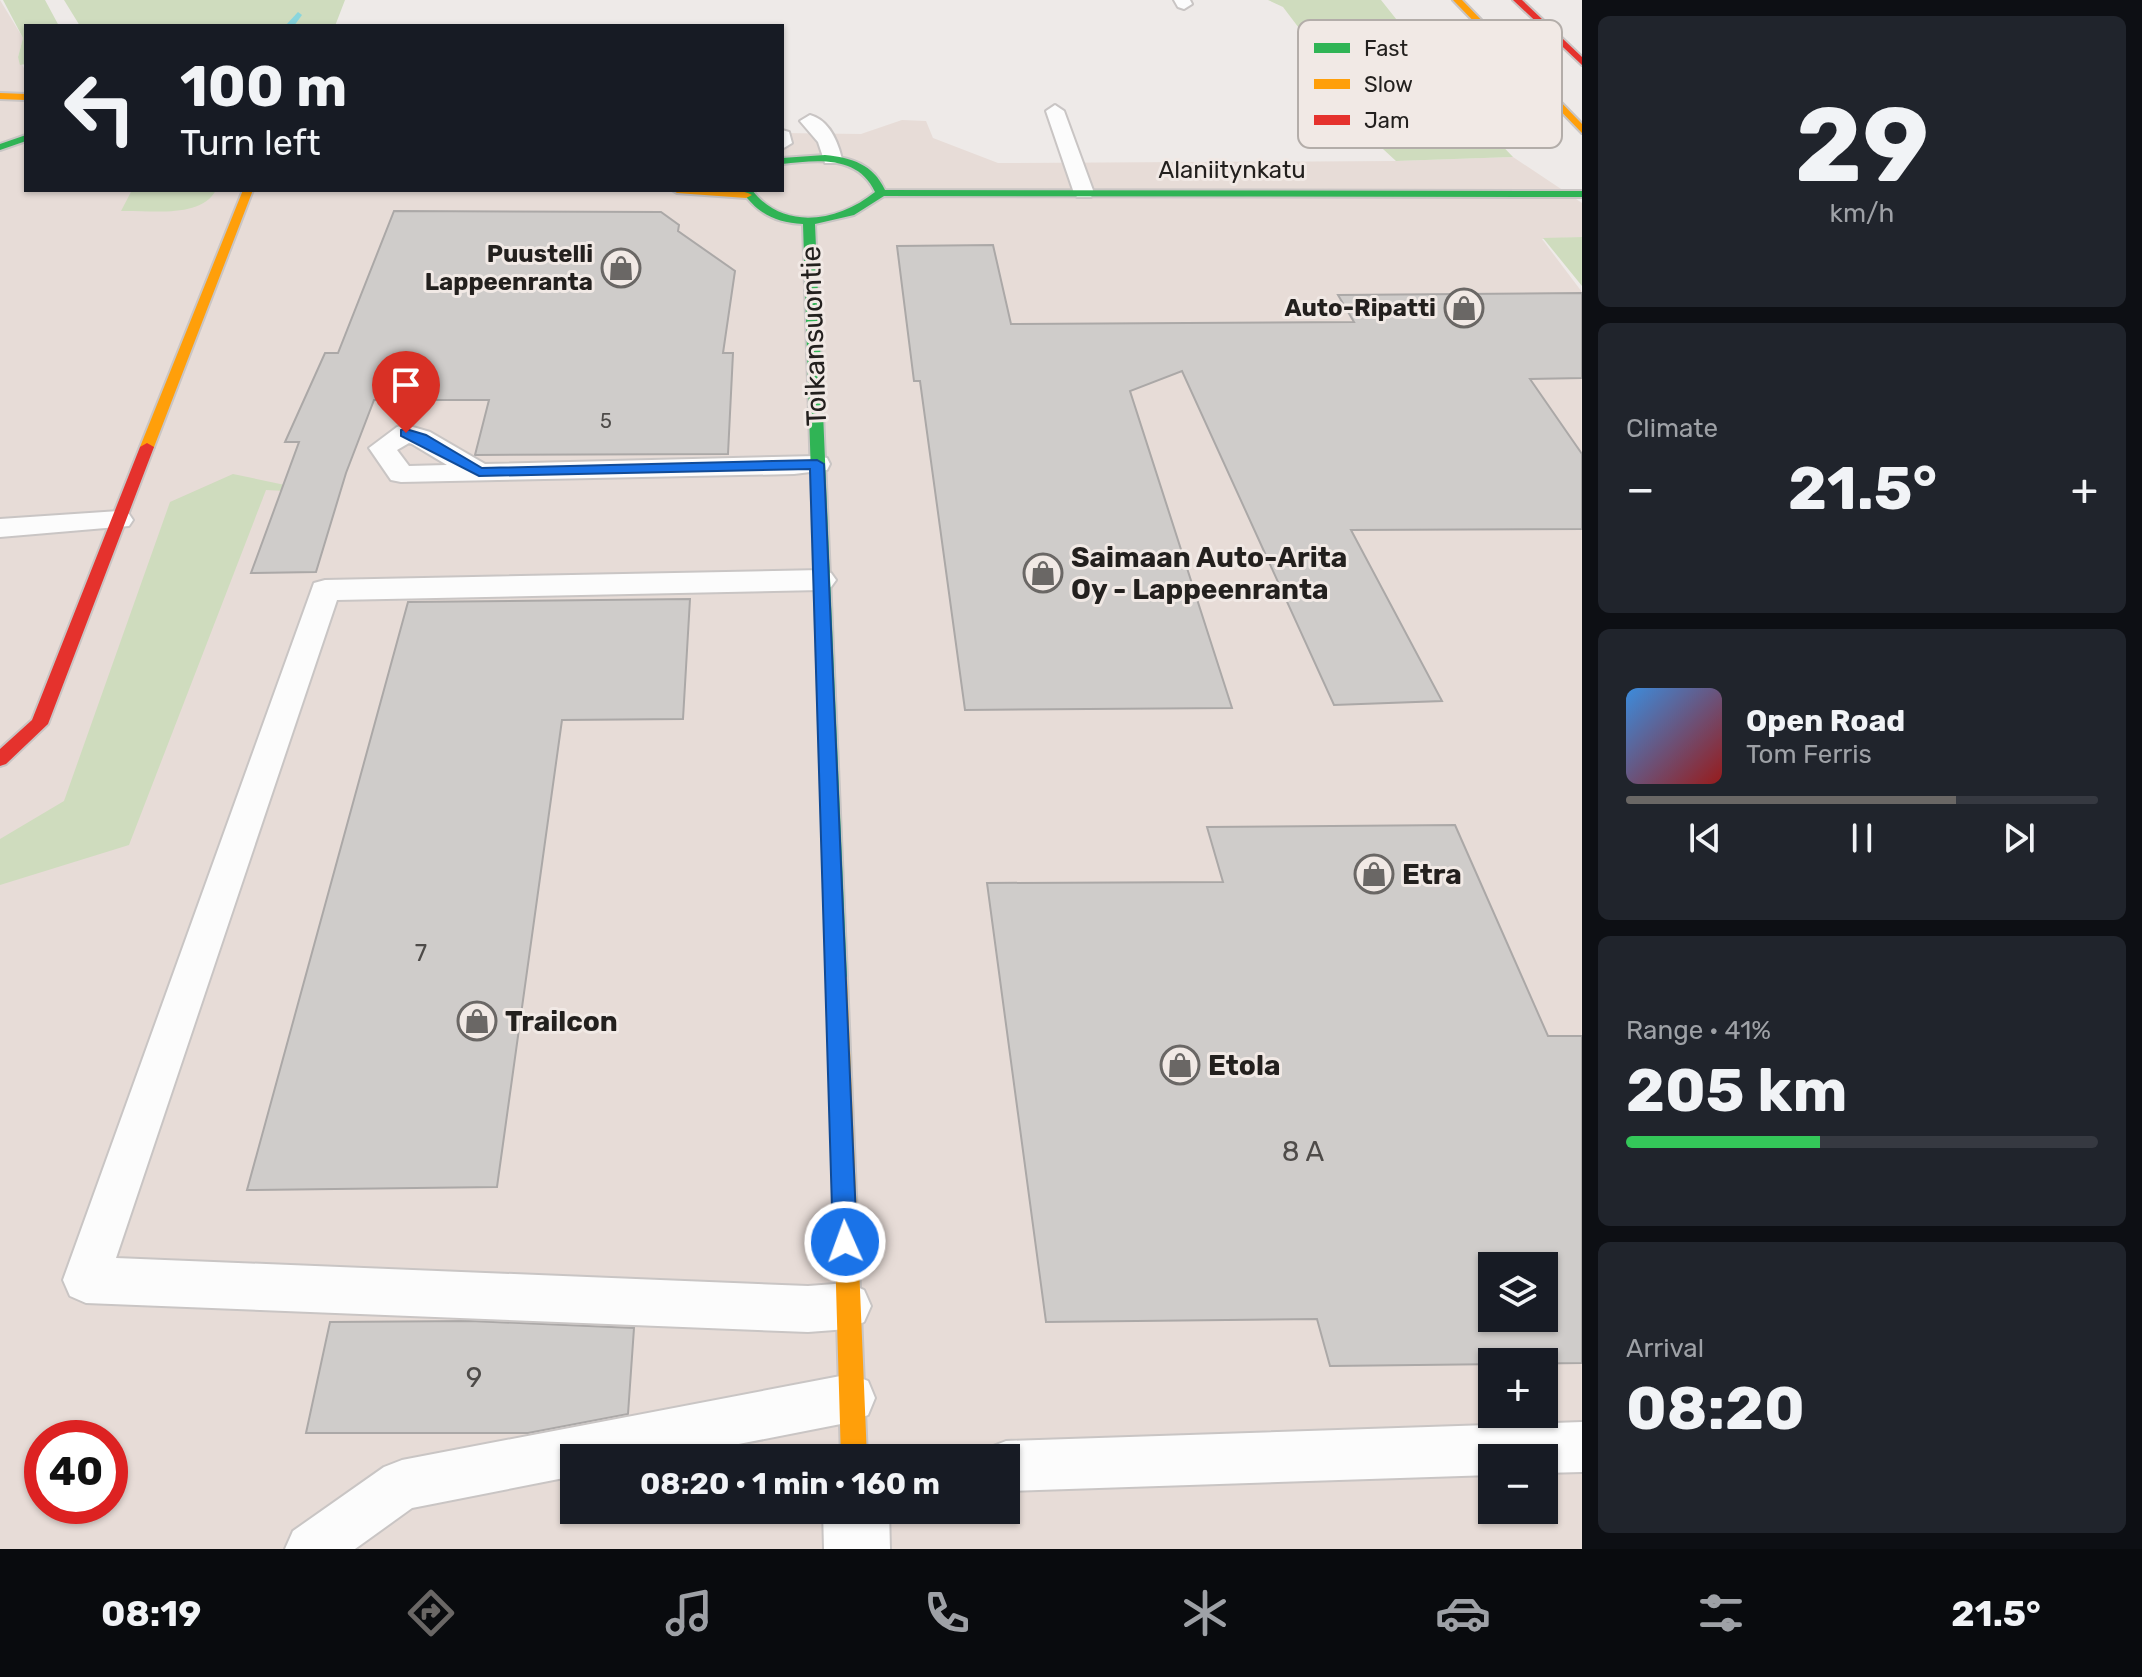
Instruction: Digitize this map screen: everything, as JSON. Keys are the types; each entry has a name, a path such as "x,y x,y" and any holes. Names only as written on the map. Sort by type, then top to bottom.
{"main road":[{"path":"1446,0 1467,20"},
{"path":"1457,0 1476,20"},
{"path":"1517,0 1539,20"},
{"path":"1526,0 1545,20"},
{"path":"1562,39 1582,60"},
{"path":"1562,42 1582,60"},
{"path":"0,83 14,96"},
{"path":"1562,109 1580,128"},
{"path":"1,147 24,139"},
{"path":"1,147 24,149"},
{"path":"746,192 761,209 791,219 809,221 857,213 876,202 881,193 881,184 864,168 832,159 784,161"},
{"path":"0,759 39,724 247,192"},
{"name":"Alaniitynkatu","path":"881,193 1582,194"},
{"name":"Toikansuontie","path":"809,221 853,1444"}],"street":[{"path":"856,1524 857,1549"}],"lane":[{"path":"1055,111 1084,193"},
{"path":"810,121 828,141 832,159"},
{"path":"479,472 817,464"},
{"path":"0,528 119,520"},
{"path":"821,580 325,590 86,1280 808,1309 848,1306"},
{"path":"311,1549 402,1485 851,1398"},
{"path":"1020,1466 1582,1447"}],"shaded area":[{"path":"0,0 23,38 18,57 24,68 24,192 784,192 784,133 861,134 902,120 926,121 933,138 998,163 1396,161 1513,157 1582,203 1582,237 1542,239 1582,292 1582,1549 0,1549"}],"green space":[{"path":"3,0 45,0 58,24 24,24 24,64 20,65 18,57 23,38"},
{"path":"64,0 345,0 336,24 79,24"},
{"path":"1268,0 1381,0 1397,20 1298,20 1298,27 1283,7"},
{"path":"1504,148 1513,157 1396,161 1383,149"},
{"path":"131,192 214,192 209,199 187,209 121,211"},
{"path":"1582,237 1582,286 1543,238"},
{"path":"233,474 323,493 266,490 129,845 0,885 0,839 64,801 170,502"}],"building":[{"path":"394,211 661,212 679,225 678,231 735,271 723,353 733,353 728,454 475,455 489,400 374,400 346,473 316,572 251,573 299,442 285,442 325,353 338,353"},
{"path":"993,245 1011,324 1354,322 1338,295 1582,293 1582,378 1530,379 1582,454 1582,529 1351,530 1442,701 1334,705 1182,371 1130,391 1232,708 965,710 920,381 914,381 897,246"},
{"path":"690,599 683,719 562,720 497,1187 247,1190 408,602"},
{"path":"1455,825 1548,1036 1582,1036 1582,1363 1558,1363 1558,1348 1478,1348 1478,1364 1330,1366 1317,1319 1046,1322 987,883 1223,882 1207,827"},
{"path":"470,1321 634,1328 628,1414 528,1433 306,1433 330,1322"}],"waterway":[{"path":"291,24 298,15"}],"traffic: fast":[{"path":"0,147 24,139"},
{"path":"747,192 757,205 773,215 810,222 850,213 881,193 875,180 853,164 825,158 784,161"},
{"path":"881,193 1582,194"},
{"path":"809,221 837,978"}],"traffic: slow":[{"path":"1457,0 1476,20"},
{"path":"0,96 24,97"},
{"path":"1562,109 1582,130"},
{"path":"147,447 247,192"},
{"path":"705,192 746,195"},
{"path":"837,978 854,1444"}],"traffic: jam":[{"path":"1517,0 1538,20"},
{"path":"1562,43 1582,62"},
{"path":"0,759 39,724 147,447"}],"place":[{"name":"Puustelli Lappeenranta","path":"621,268"},
{"name":"Auto-Ripatti","path":"1464,308"},
{"name":"Saimaan Auto-Arita Oy - Lappeenranta","path":"1043,573"},
{"name":"Etra","path":"1374,874"},
{"name":"Trailcon","path":"477,1021"},
{"name":"Etola","path":"1180,1065"}],"route":[{"path":"406,433 421,438 479,472 817,464 845,1242"}]}
